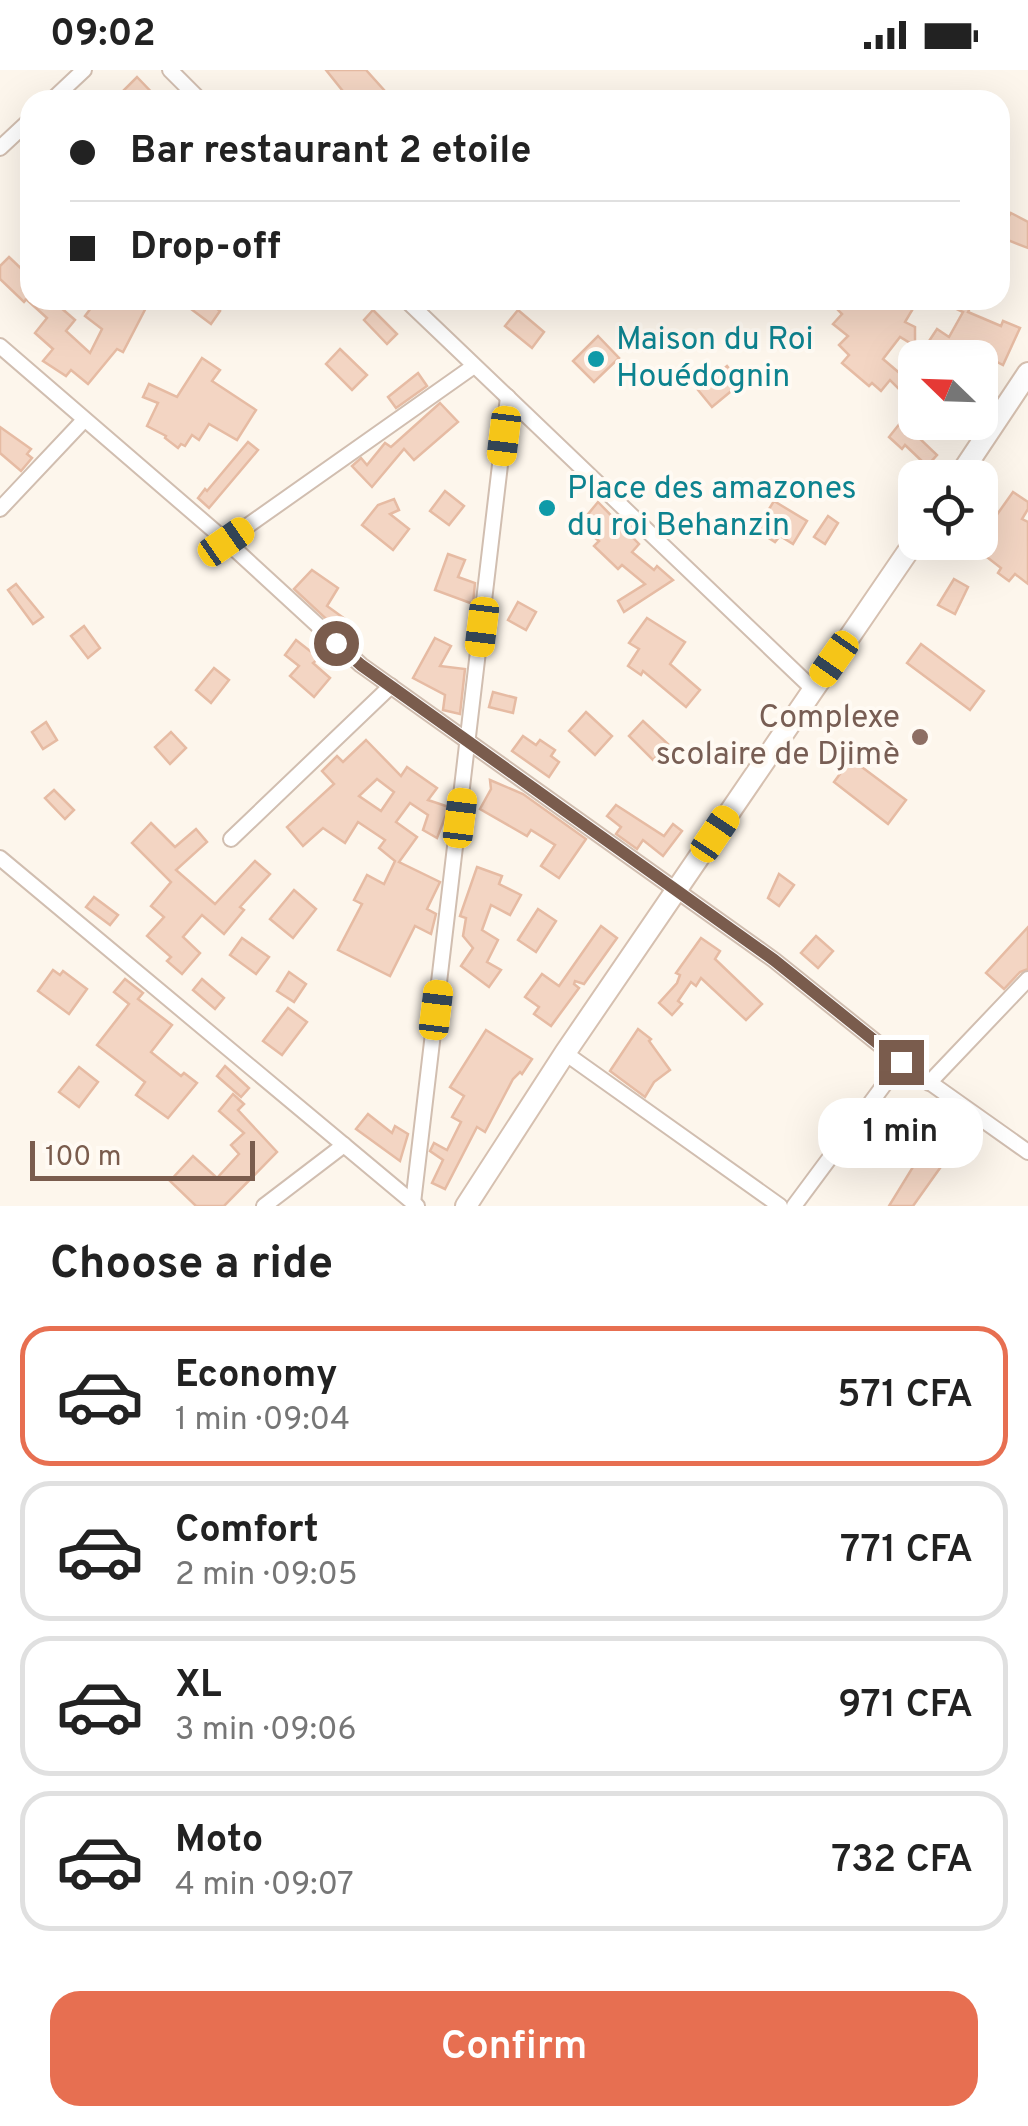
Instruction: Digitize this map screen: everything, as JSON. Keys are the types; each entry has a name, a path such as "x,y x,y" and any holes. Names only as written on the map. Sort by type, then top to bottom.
{"street":[{"path":"63,90 84,70"},
{"path":"170,70 190,90"},
{"path":"0,148 20,129"},
{"path":"416,310 813,689"},
{"path":"0,346 226,542 310,622 391,686 774,960 901,1062 1028,1152"},
{"path":"226,542 474,366"},
{"path":"970,460 1028,373"},
{"path":"415,1204 508,397"},
{"path":"0,509 84,420"},
{"path":"466,1206 902,560"},
{"path":"232,839 391,686"},
{"path":"0,858 415,1204"},
{"path":"929,1083 1028,979"},
{"path":"565,1054 780,1206"},
{"path":"794,1206 901,1062"},
{"path":"264,1206 344,1145"}],"building":[{"path":"326,70 366,70 384,90 342,90"},
{"path":"137,77 149,90 124,90"},
{"path":"1010,215 1028,222 1028,248 1010,241"},
{"path":"9,257 20,267 20,298 0,279 0,266"},
{"path":"38,310 64,310 75,320 66,331 90,353 102,329 85,316 90,310 145,310 123,352 117,349 88,384 71,370 66,376 43,361 53,349 35,333 47,318"},
{"path":"192,310 220,311 211,324"},
{"path":"373,310 397,334 387,344 364,320"},
{"path":"518,310 544,332 532,348 505,326"},
{"path":"838,310 912,310 905,322 915,327 915,340 900,337 883,359 898,372 898,388 890,380 881,391 872,383 869,386 842,363 849,355 839,345 848,336 833,324 842,314"},
{"path":"959,310 969,310 1001,326 1003,321 1020,328 1003,365 998,362 998,340 930,340 937,329 949,337 963,312"},
{"name":"Maison du Roi Houédognin","path":"598,336 619,358 594,382 573,361"},
{"path":"340,349 367,375 352,390 326,364"},
{"path":"202,358 220,370 212,381 256,410 237,440 209,424 199,440 192,435 185,446 181,444 178,448 147,426 158,403 143,397 149,384 177,397"},
{"path":"727,366 741,383 712,407 698,390"},
{"path":"418,373 427,386 396,408 388,397"},
{"path":"440,403 458,422 414,460 404,449 372,487 352,466 361,458 367,465 385,443 391,447"},
{"path":"898,426 898,440 921,440 937,455 932,460 921,460 889,437"},
{"path":"0,427 31,449 27,454 32,458 21,471 0,453"},
{"path":"248,442 258,450 209,508 198,498"},
{"path":"445,491 464,506 449,525 430,511"},
{"path":"1013,492 1028,502 1022,519 1028,522 1028,584 1015,574 1009,581 998,573 1001,568 991,560 998,560 998,513"},
{"path":"394,499 399,510 390,514 409,529 393,550 362,525 378,505"},
{"path":"774,501 807,521 793,544 780,536 775,542 756,530"},
{"path":"598,502 639,544 632,552 673,580 624,612 618,601 645,584 622,565 618,569 594,546 599,541 579,525"},
{"path":"828,516 838,523 825,544 814,537"},
{"path":"448,554 465,560 458,577 475,583 473,604 435,590"},
{"path":"312,570 338,588 327,606 345,619 337,629 294,589"},
{"path":"954,579 968,587 955,614 938,605"},
{"path":"16,584 43,617 33,624 8,590"},
{"path":"518,602 536,612 526,630 508,620"},
{"path":"647,618 685,642 670,664 700,690 686,707 643,671 641,675 628,666 639,649 629,643"},
{"path":"84,626 100,648 88,658 71,636"},
{"path":"435,638 451,646 440,666 465,669 460,714 443,710 445,695 413,678"},
{"path":"296,640 319,658 313,663 330,678 314,697 290,676 299,666 285,655"},
{"path":"921,644 984,691 970,710 907,663"},
{"path":"214,668 229,680 211,703 196,690"},
{"path":"493,692 516,698 513,713 489,707"},
{"path":"586,712 612,736 595,755 569,731"},
{"path":"643,721 668,744 653,760 629,736"},
{"path":"46,722 57,740 43,749 32,732"},
{"path":"171,732 186,748 170,764 155,747"},
{"path":"523,736 536,745 540,740 555,750 551,756 559,762 549,777 512,751"},
{"path":"366,740 401,776 407,767 437,788 428,800 449,807 437,838 423,830 428,815 410,803 396,822 417,837 399,862 440,882 427,909 436,914 431,934 415,926 390,976 338,950 362,904 354,900 367,875 384,884 395,861 379,848 385,840 358,822 345,843 323,828 303,846 287,827 334,784 322,771 337,756 343,762","holes":["377,779 394,792 381,811 359,796"]},
{"path":"851,759 906,800 888,824 834,782"},
{"path":"490,780 523,794 586,839 559,878 541,866 555,845 531,830 527,836 480,809 491,789"},
{"path":"54,790 74,810 65,819 45,798"},
{"path":"616,805 664,836 673,824 682,831 663,856 643,840 637,849 616,834 621,827 607,816"},
{"path":"151,823 175,847 196,829 207,842 176,870 215,904 255,861 270,874 240,907 244,910 224,934 202,915 183,937 200,953 182,974 167,961 171,957 147,936 164,917 151,906 171,882 132,843"},
{"path":"477,867 502,876 499,884 521,895 510,915 491,905 482,930 498,940 487,962 501,970 489,987 461,966 473,948 463,936 466,918 460,916"},
{"path":"779,874 794,885 779,906 768,898"},
{"path":"294,890 316,909 293,938 270,919"},
{"path":"94,897 118,915 110,925 86,907"},
{"path":"538,909 556,921 536,952 518,940"},
{"path":"601,926 617,938 584,984 575,981 579,988 551,1026 534,1014 539,1007 525,997 542,974 559,986"},
{"path":"1028,927 1028,969 1004,989 986,973"},
{"path":"816,936 833,951 818,968 801,953"},
{"path":"242,938 269,957 256,974 230,955"},
{"path":"701,938 720,951 715,959 762,1004 746,1020 701,978 696,986 691,982 678,1001 682,1004 672,1015 659,1003 677,983 680,975 676,973"},
{"path":"53,970 60,975 63,971 87,989 69,1014 38,991"},
{"path":"289,972 306,984 294,1002 277,991"},
{"path":"125,979 143,993 138,999 172,1025 151,1052 181,1076 184,1073 197,1083 168,1118 136,1095 145,1082 97,1045 129,1004 114,992"},
{"path":"202,979 224,998 215,1009 193,990"},
{"path":"288,1008 307,1022 282,1055 263,1041"},
{"path":"638,1029 651,1039 670,1070 654,1082 645,1097 610,1071"},
{"path":"486,1030 532,1059 522,1074 513,1079 485,1132 477,1127 445,1189 432,1183 443,1160 430,1151 434,1143 447,1150 461,1122 452,1117 464,1096 450,1087"},
{"path":"225,1066 249,1088 241,1097 217,1076"},
{"path":"79,1067 98,1082 79,1107 59,1092"},
{"path":"233,1094 244,1104 238,1110 277,1152 224,1206 196,1206 170,1181 193,1156 217,1178 239,1154 231,1145 244,1133 219,1111"},
{"path":"933,1109 968,1126 957,1154 947,1149 954,1134 927,1121"},
{"path":"368,1114 392,1133 395,1126 408,1134 400,1161 356,1129"},
{"path":"912,1139 945,1161 913,1206 889,1206 913,1167 899,1158"}],"place":[{"name":"Maison du Roi Houédognin","path":"596,359"},
{"name":"Place des amazones du roi Behanzin","path":"547,508"},
{"name":"Complexe scolaire de Djimè","path":"920,737"}],"route":[{"path":"336,643 361,665 774,960 901,1062"}]}
